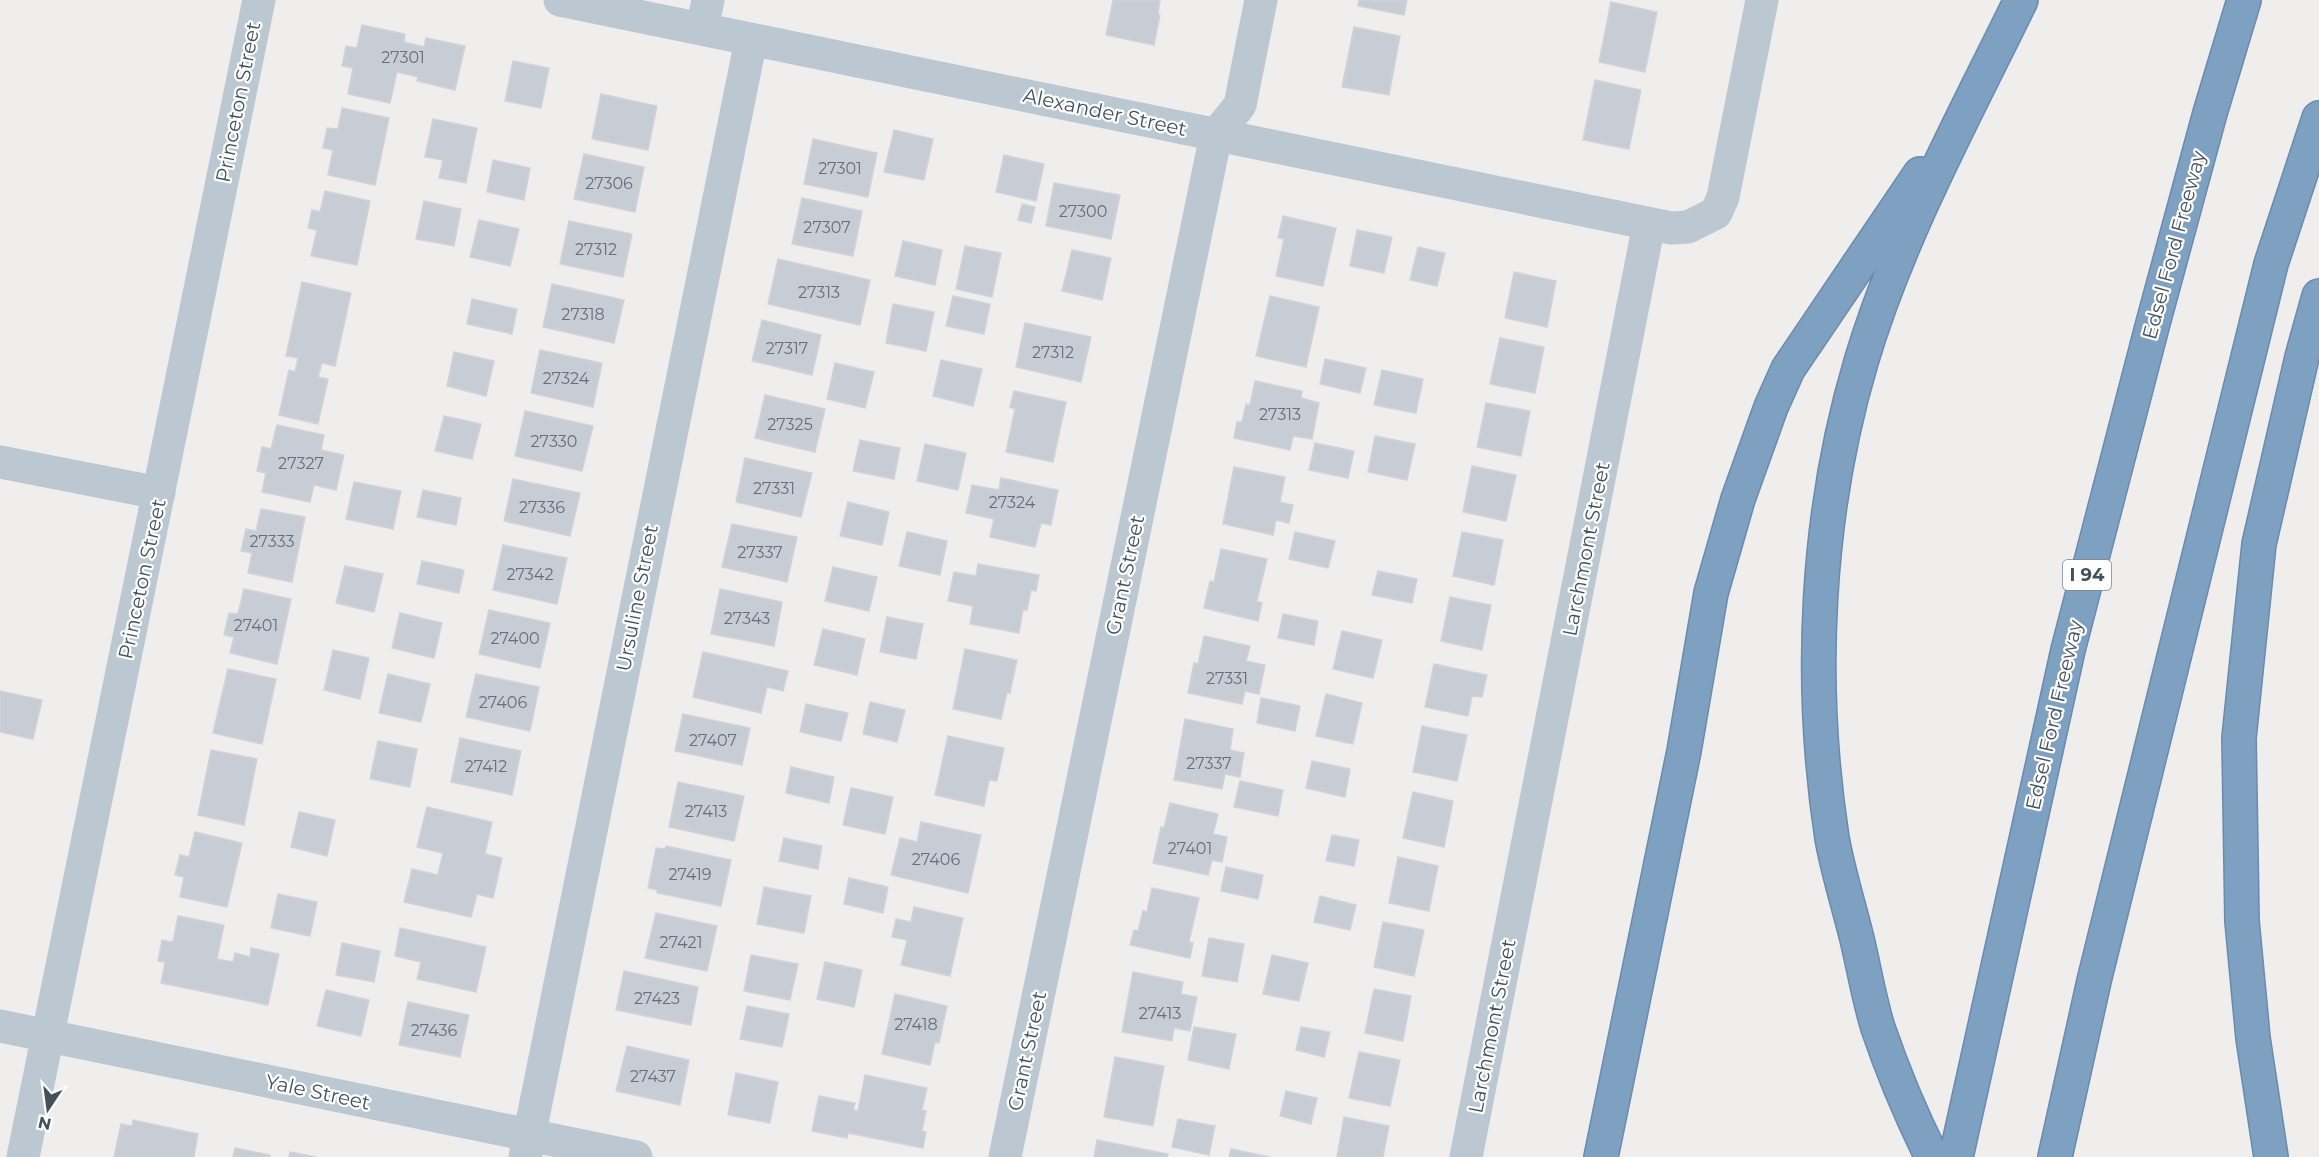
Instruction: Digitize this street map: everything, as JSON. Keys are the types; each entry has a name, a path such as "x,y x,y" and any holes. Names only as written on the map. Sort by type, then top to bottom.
{"highway":[{"path":"1932,1157 1912,1117 1877,1026 1833,840 1822,741 1820,603 1828,513 1843,431 1862,360 1891,277 2021,0"},
{"name":"Edsel Ford Freeway","path":"1956,1157 2068,650 2156,312 2210,113 2244,0"},
{"path":"1601,1157 1684,751 1711,593 1742,489 1771,407 1788,369 1979,88"},
{"path":"2055,1157 2094,981 2271,264 2319,118"},
{"path":"2271,1157 2253,1038 2242,921 2239,738 2259,544 2302,357 2319,296"}],"street":[{"name":"Princeton Street","path":"23,1157 259,0"},
{"name":"Alexander Street","path":"560,0 705,14 751,40 1649,224"},
{"name":"Grant Street","path":"1005,1157 1216,135 1240,105 1261,0"},
{"path":"1649,224 1671,228 1688,226 1716,213 1727,180 1762,0"},
{"name":"Ursuline Street","path":"527,1146 751,40"},
{"name":"Larchmont Street","path":"1466,1157 1649,224"},
{"path":"0,462 159,492"},
{"name":"Yale Street","path":"0,1026 527,1146 636,1157"}],"building":[{"path":"1113,0 1160,0 1158,14 1160,15 1154,45 1106,35"},
{"path":"1359,0 1407,0 1404,15 1358,6"},
{"path":"1611,2 1657,12 1645,72 1599,62"},
{"path":"362,25 405,34 404,42 424,47 426,38 465,46 455,90 417,81 418,77 397,72 390,103 348,94 353,68 342,66 346,46 357,48"},
{"path":"1354,27 1400,36 1389,95 1342,87"},
{"path":"513,61 549,68 541,108 505,101"},
{"path":"1595,80 1641,90 1629,149 1583,140"},
{"path":"601,94 657,106 648,150 592,139"},
{"path":"342,108 389,118 375,185 328,175 333,150 323,148 327,128 338,129"},
{"path":"433,119 477,128 466,183 439,178 443,160 425,157"},
{"path":"894,130 933,139 924,180 884,172"},
{"path":"813,139 877,153 868,197 804,184"},
{"path":"584,154 644,167 635,212 574,199"},
{"path":"1004,155 1044,164 1036,201 996,192"},
{"path":"493,160 530,168 524,200 487,192"},
{"path":"1054,183 1120,195 1111,239 1046,226"},
{"path":"325,191 370,201 357,265 311,256 317,230 308,228 312,210 320,212"},
{"path":"802,198 862,211 853,256 792,244"},
{"path":"424,201 461,209 454,246 416,239"},
{"path":"1022,204 1035,207 1031,223 1018,220"},
{"path":"1283,216 1336,228 1323,286 1276,276 1284,239 1278,238"},
{"path":"479,220 519,229 510,266 470,257"},
{"path":"569,221 632,234 623,277 560,264"},
{"path":"1357,230 1392,237 1384,273 1350,266"},
{"path":"903,241 942,250 935,285 895,276"},
{"path":"965,246 1001,253 992,297 956,289"},
{"path":"1418,247 1445,253 1437,286 1410,280"},
{"path":"1072,250 1111,258 1102,300 1062,291"},
{"path":"778,259 870,280 860,325 768,304"},
{"path":"1514,272 1556,281 1547,327 1505,318"},
{"path":"302,282 351,293 335,366 322,363 318,377 328,379 318,424 279,415 289,370 295,372 298,358 286,356"},
{"path":"552,284 624,300 614,343 543,327"},
{"path":"953,296 990,304 984,334 946,326"},
{"path":"1270,296 1319,307 1306,367 1256,356"},
{"path":"472,299 517,309 512,334 467,324"},
{"path":"893,304 934,312 926,351 886,343"},
{"path":"762,320 821,335 812,375 752,361"},
{"path":"1025,323 1091,337 1081,382 1016,367"},
{"path":"1500,338 1544,347 1535,393 1490,384"},
{"path":"540,350 602,363 593,407 531,393"},
{"path":"454,352 494,361 486,396 447,386"},
{"path":"1325,359 1366,368 1360,393 1320,384"},
{"path":"941,360 982,369 973,406 933,396"},
{"path":"835,363 874,372 865,408 827,399"},
{"path":"1382,370 1423,379 1416,413 1374,405"},
{"path":"1255,381 1302,391 1301,398 1319,403 1312,439 1293,436 1290,450 1234,438 1237,422 1242,422 1246,404 1250,405"},
{"path":"1014,391 1066,402 1053,462 1006,452 1015,409 1010,407"},
{"path":"765,395 825,409 815,452 755,438"},
{"path":"1486,403 1530,411 1521,456 1477,447"},
{"path":"525,411 593,426 582,471 515,456"},
{"path":"444,416 481,424 472,459 435,451"},
{"path":"277,425 324,435 321,450 344,455 336,490 314,485 310,502 262,492 266,473 257,471 262,447 271,449"},
{"path":"1375,436 1415,444 1407,480 1368,472"},
{"path":"860,440 900,448 894,479 853,471"},
{"path":"1315,443 1354,451 1348,478 1309,470"},
{"path":"925,444 966,453 958,490 917,481"},
{"path":"745,458 812,473 801,517 736,502"},
{"path":"1472,466 1516,475 1506,521 1463,512"},
{"path":"1234,467 1285,477 1280,502 1293,505 1289,523 1276,520 1273,535 1223,524"},
{"path":"1001,478 1058,490 1051,525 1041,523 1035,547 990,537 994,519 966,513 972,485 999,490"},
{"path":"513,479 580,493 570,536 504,521"},
{"path":"354,482 401,491 393,529 346,519"},
{"path":"423,490 461,498 456,525 417,517"},
{"path":"848,502 889,512 882,545 840,536"},
{"path":"261,509 305,517 292,582 248,573 252,553 241,551 246,529 256,531"},
{"path":"732,524 797,537 787,582 722,567"},
{"path":"907,532 947,541 940,575 899,566"},
{"path":"1295,532 1335,541 1328,568 1289,559"},
{"path":"1462,532 1503,540 1494,585 1453,576"},
{"path":"503,545 567,558 557,604 493,590"},
{"path":"1221,549 1267,559 1257,601 1262,603 1258,621 1204,608 1210,581 1214,582"},
{"path":"422,561 464,570 459,593 417,584"},
{"path":"978,564 1039,575 1036,591 1031,590 1027,610 1023,610 1019,633 970,624 973,606 948,601 954,572 976,576"},
{"path":"345,566 383,574 374,612 336,603"},
{"path":"833,567 877,577 869,611 825,601"},
{"path":"1378,571 1417,579 1412,603 1372,595"},
{"path":"244,589 291,599 277,664 230,653 234,637 224,635 229,613 238,614"},
{"path":"720,589 782,602 774,646 711,634"},
{"path":"1450,597 1491,605 1482,650 1441,641"},
{"path":"489,610 550,623 540,668 479,654"},
{"path":"400,613 442,623 434,658 392,648"},
{"path":"1283,614 1318,621 1314,645 1278,638"},
{"path":"887,617 923,624 916,659 880,652"},
{"path":"823,629 865,639 857,675 814,665"},
{"path":"1342,631 1382,640 1373,678 1333,669"},
{"path":"1204,636 1250,646 1246,661 1265,665 1259,694 1245,691 1242,704 1188,693 1194,663 1198,664"},
{"path":"965,649 1017,660 1010,693 1007,693 1001,719 953,709"},
{"path":"333,650 369,658 360,699 324,690"},
{"path":"703,652 788,671 783,691 767,687 761,713 693,697"},
{"path":"1434,664 1487,675 1482,697 1472,696 1468,716 1425,707"},
{"path":"228,669 276,679 262,744 213,733"},
{"path":"388,674 430,684 421,722 379,713"},
{"path":"476,674 539,687 530,731 466,717"},
{"path":"0,691 42,700 33,739 0,732"},
{"path":"1326,694 1362,703 1353,744 1316,736"},
{"path":"1261,698 1300,706 1295,731 1257,723"},
{"path":"870,702 905,710 897,742 863,734"},
{"path":"806,704 848,713 841,741 800,732"},
{"path":"683,714 750,728 742,765 675,751"},
{"path":"1185,719 1233,729 1230,750 1244,753 1240,777 1225,774 1222,789 1174,780"},
{"path":"1422,726 1467,735 1457,781 1413,772"},
{"path":"948,736 1004,748 997,781 989,780 984,806 935,795"},
{"path":"460,738 521,751 512,795 451,782"},
{"path":"378,741 417,749 410,787 370,779"},
{"path":"211,750 257,759 244,825 198,815"},
{"path":"1312,761 1350,769 1345,797 1306,788"},
{"path":"791,767 834,777 829,803 786,793"},
{"path":"1240,781 1283,790 1278,816 1234,807"},
{"path":"678,782 744,796 734,841 669,827"},
{"path":"851,788 893,797 885,834 843,825"},
{"path":"1413,792 1453,801 1444,847 1403,838"},
{"path":"1170,803 1218,814 1213,834 1227,837 1222,862 1212,860 1208,875 1153,863 1161,827 1164,828"},
{"path":"427,807 492,822 485,854 502,858 493,898 477,894 471,917 404,902 412,869 438,875 443,853 417,847"},
{"path":"299,812 335,820 327,856 291,847"},
{"path":"921,822 981,835 968,893 891,875 900,838 917,842"},
{"path":"195,832 242,843 227,907 180,897 184,877 175,875 180,855 189,857"},
{"path":"1332,835 1359,840 1354,866 1326,861"},
{"path":"784,838 822,846 818,869 779,861"},
{"path":"666,846 731,860 721,906 657,893 657,890 648,888 656,848 665,849"},
{"path":"1398,857 1438,866 1429,911 1389,903"},
{"path":"1226,867 1263,875 1258,899 1221,891"},
{"path":"849,878 888,887 883,913 844,904"},
{"path":"764,887 811,896 804,933 757,924"},
{"path":"1152,888 1199,898 1189,942 1193,943 1190,958 1130,945 1134,930 1138,931 1143,911 1147,912"},
{"path":"278,894 317,902 310,936 271,928"},
{"path":"1320,896 1356,905 1350,930 1314,922"},
{"path":"914,907 963,918 950,976 901,965 907,940 892,937 896,919 911,922"},
{"path":"656,913 717,926 707,971 645,958"},
{"path":"178,916 224,925 217,959 233,962 235,953 250,957 251,948 279,954 268,1005 161,983 165,962 158,961 162,940 173,942"},
{"path":"1383,922 1424,930 1414,976 1374,967"},
{"path":"400,928 486,947 476,992 417,979 421,962 395,956"},
{"path":"1209,938 1244,944 1237,982 1202,976"},
{"path":"342,943 380,951 374,982 336,975"},
{"path":"751,955 798,964 790,1000 744,991"},
{"path":"1272,955 1308,963 1299,1001 1263,994"},
{"path":"825,962 862,970 854,1007 817,999"},
{"path":"624,971 698,987 691,1025 616,1010"},
{"path":"1133,972 1183,982 1181,994 1197,997 1190,1031 1174,1028 1172,1041 1122,1032"},
{"path":"1374,989 1411,996 1403,1041 1365,1033"},
{"path":"326,990 369,1000 361,1036 317,1026"},
{"path":"895,994 947,1006 939,1043 935,1042 930,1065 882,1054"},
{"path":"408,1002 469,1015 460,1057 399,1045"},
{"path":"747,1006 789,1014 782,1047 740,1039"},
{"path":"1194,1027 1236,1034 1229,1069 1188,1060"},
{"path":"1301,1027 1330,1032 1324,1057 1296,1050"},
{"path":"627,1046 689,1060 680,1105 616,1091"},
{"path":"1359,1052 1400,1060 1390,1106 1349,1098"},
{"path":"1115,1057 1164,1066 1153,1126 1104,1117"},
{"path":"736,1073 778,1082 770,1123 728,1115"},
{"path":"865,1075 927,1088 922,1110 926,1111 922,1131 926,1132 923,1148 848,1133 847,1138 812,1131 819,1096 855,1103 853,1110 858,1111"},
{"path":"1286,1091 1317,1098 1311,1124 1280,1116"},
{"path":"1344,1117 1389,1126 1383,1157 1337,1157"},
{"path":"1178,1119 1215,1126 1209,1155 1172,1147"},
{"path":"133,1120 198,1134 194,1157 114,1157 121,1124 132,1126"},
{"path":"1097,1140 1168,1154 1167,1157 1094,1157"},
{"path":"235,1148 270,1155 269,1157 233,1157"},
{"path":"1231,1149 1270,1157 1229,1157"},
{"path":"290,1152 316,1157 289,1157"}]}
